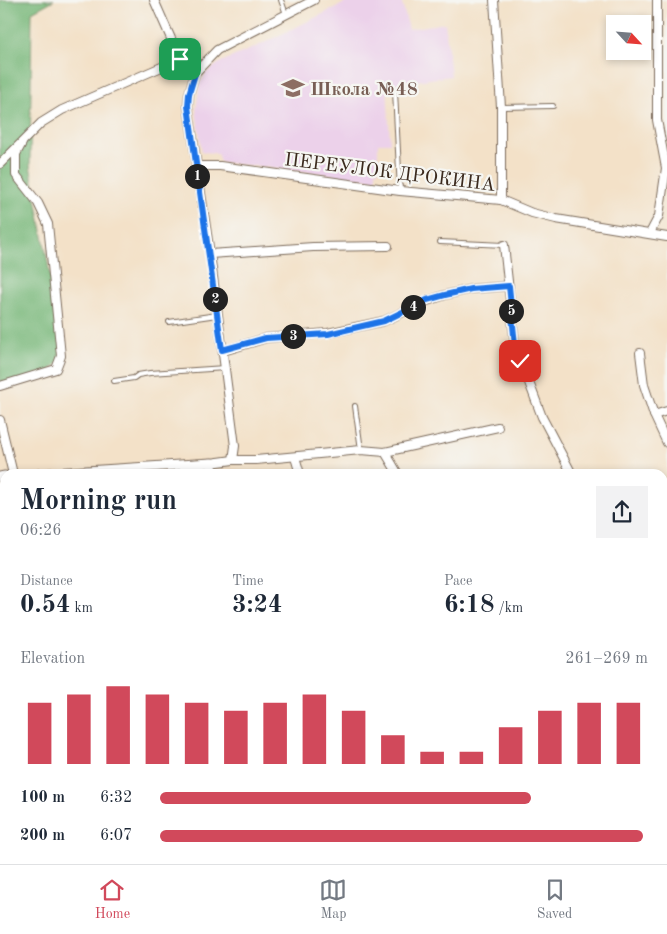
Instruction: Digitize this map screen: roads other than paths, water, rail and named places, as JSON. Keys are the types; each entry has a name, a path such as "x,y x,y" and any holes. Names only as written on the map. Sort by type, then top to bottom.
{"street":[{"path":"154,0 180,59 195,74"},
{"path":"232,460 235,446 210,254 188,106 189,94 195,74 217,50 314,0"},
{"path":"494,0 501,107 501,200"},
{"path":"650,233 659,216 666,168 657,120 657,0"},
{"path":"0,164 41,123 62,110 180,59"},
{"path":"0,386 56,369 61,356 48,224 38,204 16,175 16,154 22,143"},
{"name":"ПЕРЕУЛОК ДРОКИНА","path":"196,166 220,166 400,191 501,200 532,213 556,219 667,237"},
{"path":"504,245 515,345 542,417 567,469"},
{"path":"210,254 313,247 388,246"},
{"path":"222,350 266,338 328,334 384,321 427,300 445,295 471,289 509,286"},
{"path":"640,353 644,385 654,415 667,443"},
{"path":"654,415 667,411"},
{"path":"0,420 12,469"},
{"path":"139,469 361,450 385,452 498,427"},
{"path":"385,452 395,469"},
{"path":"295,457 299,469"},
{"path":"211,463 213,469"}],"lane":[{"path":"281,0 286,15"},
{"path":"395,91 400,191"},
{"path":"501,107 554,106"},
{"path":"440,242 504,245"},
{"path":"169,322 217,315"},
{"path":"114,381 150,373 225,368"},
{"path":"355,406 361,450"}],"place":[{"name":"Школа №48","path":"293,88"}]}
